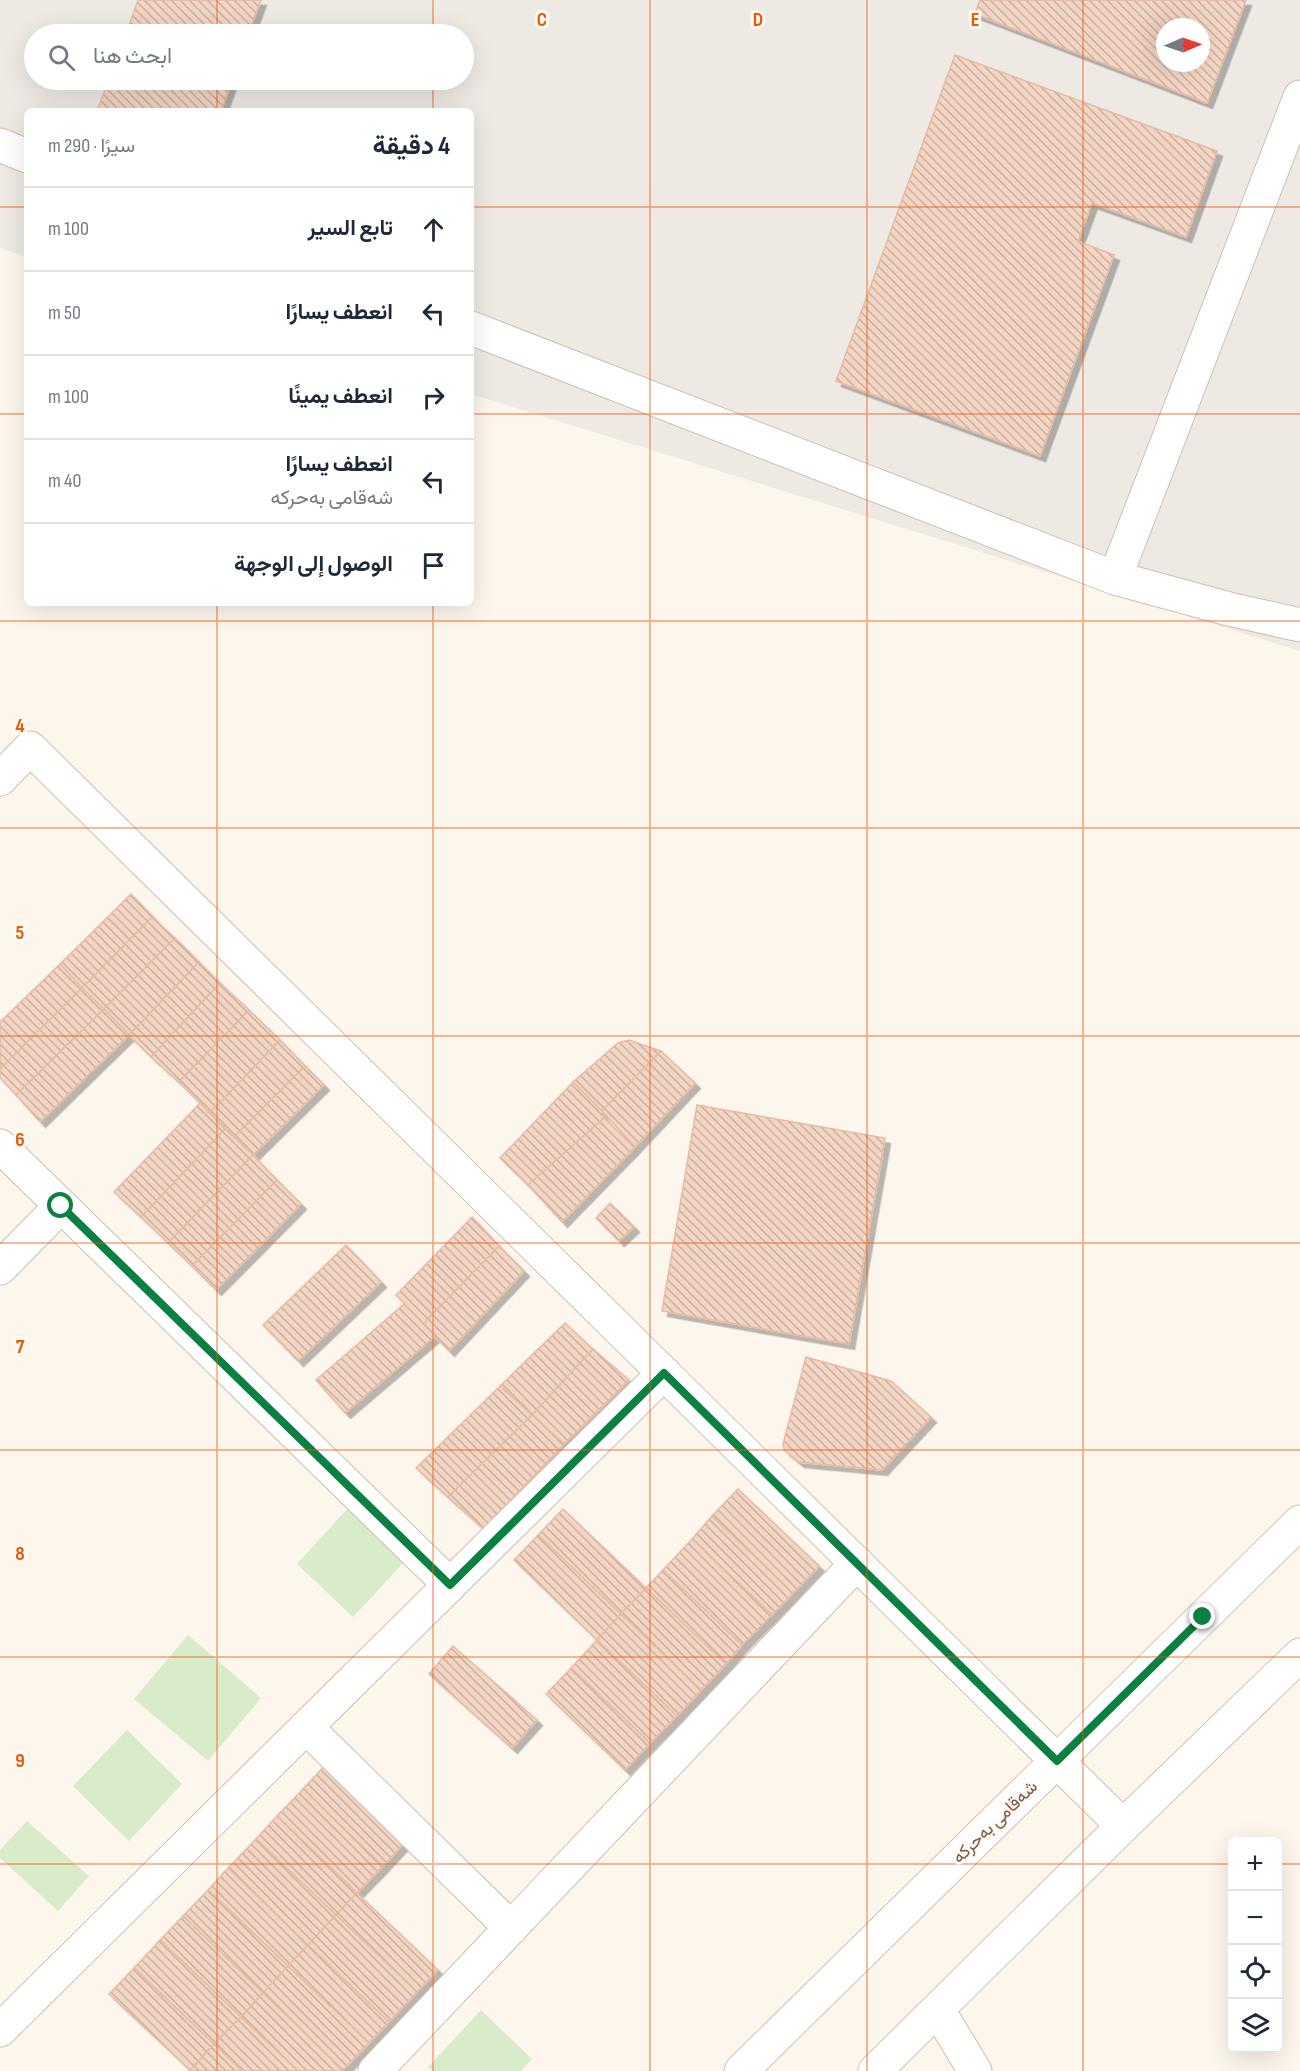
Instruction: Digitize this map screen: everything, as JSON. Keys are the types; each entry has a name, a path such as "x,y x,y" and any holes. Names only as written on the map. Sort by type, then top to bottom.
{"street":[{"path":"1115,578 1300,97"},
{"path":"0,145 24,155"},
{"path":"474,329 1115,578 1229,609 1300,625"},
{"path":"0,779 30,748 1123,1826"},
{"path":"0,1146 450,1585"},
{"path":"0,1268 61,1206"},
{"path":"0,2030 664,1373"},
{"name":"شەقامی بەحرکە","path":"741,2071 1300,1522"},
{"path":"375,2071 857,1563"},
{"path":"875,2071 1300,1655"},
{"path":"306,1727 511,1928"},
{"path":"938,2010 975,2071"}],"shaded area":[{"path":"0,0 1300,0 1300,651 474,395 474,108 24,108 24,256 0,248"}],"green space":[{"path":"349,1507 406,1560 353,1617 297,1564"},
{"path":"188,1635 261,1698 208,1761 134,1699"},
{"path":"127,1730 182,1784 129,1841 73,1786"},
{"path":"27,1821 89,1876 58,1911 0,1858 0,1850"},
{"path":"481,2010 532,2059 521,2071 433,2071 428,2067"}],"building":[{"path":"138,0 261,0 252,24 130,24"},
{"path":"980,0 1246,0 1207,103 975,14"},
{"path":"955,55 1217,151 1186,237 1092,203 1078,241 1114,255 1040,456 836,381"},
{"path":"105,90 228,90 222,108 98,108"},
{"path":"131,894 154,918 82,988 60,964"},
{"path":"152,917 175,938 104,1009 82,988"},
{"path":"175,938 199,962 129,1035 104,1009"},
{"path":"199,962 220,983 151,1057 129,1035"},
{"path":"60,964 82,988 0,1069 0,1022"},
{"path":"220,983 249,1010 179,1082 151,1057"},
{"path":"82,988 104,1009 16,1095 0,1078 0,1069"},
{"path":"104,1009 129,1035 40,1122 16,1095"},
{"path":"249,1010 280,1040 210,1113 179,1082"},
{"path":"280,1040 305,1066 234,1137 210,1113"},
{"path":"629,1040 661,1051 602,1111 573,1082 618,1043"},
{"path":"661,1051 695,1083 635,1147 602,1111"},
{"path":"305,1066 324,1085 253,1155 234,1137"},
{"path":"573,1082 602,1111 604,1118 528,1185 500,1158"},
{"path":"200,1103 225,1129 141,1217 114,1192"},
{"path":"697,1105 885,1138 849,1344 662,1311"},
{"path":"604,1118 635,1147 562,1222 528,1185"},
{"path":"225,1129 253,1155 168,1243 141,1217"},
{"path":"253,1155 277,1180 192,1266 168,1243"},
{"path":"277,1180 301,1204 216,1290 192,1266"},
{"path":"610,1203 634,1227 619,1241 596,1218"},
{"path":"472,1217 499,1246 423,1324 396,1295"},
{"path":"346,1245 381,1282 298,1361 263,1325"},
{"path":"499,1246 524,1271 449,1351 423,1324"},
{"path":"404,1304 435,1336 345,1413 316,1380"},
{"path":"565,1323 593,1349 532,1415 500,1386"},
{"path":"593,1349 629,1380 564,1444 532,1415"},
{"path":"806,1357 891,1381 931,1417 882,1470 799,1462 784,1450 783,1444"},
{"path":"500,1386 532,1415 448,1497 416,1468"},
{"path":"532,1415 564,1444 484,1529 448,1497"},
{"path":"738,1489 819,1566 793,1593 712,1516"},
{"path":"563,1509 646,1588 621,1614 538,1535"},
{"path":"712,1516 793,1593 772,1615 692,1539"},
{"path":"538,1535 621,1614 597,1640 514,1560"},
{"path":"692,1539 772,1615 742,1645 663,1570"},
{"path":"663,1570 742,1645 726,1664 646,1588"},
{"path":"646,1588 726,1664 701,1690 621,1614"},
{"path":"621,1614 701,1690 677,1716 597,1640"},
{"path":"597,1640 677,1716 650,1743 571,1668"},
{"path":"453,1646 537,1720 512,1748 429,1674"},
{"path":"571,1668 650,1743 625,1770 546,1694"},
{"path":"330,1760 411,1836 383,1866 303,1789"},
{"path":"303,1789 383,1866 357,1893 277,1816"},
{"path":"277,1816 357,1893 336,1915 256,1839"},
{"path":"256,1839 336,1915 308,1945 228,1868"},
{"path":"228,1868 308,1945 288,1966 208,1890"},
{"path":"208,1890 288,1966 263,1993 183,1916"},
{"path":"357,1893 438,1970 417,1992 336,1915"},
{"path":"336,1915 417,1992 389,2022 308,1945"},
{"path":"183,1916 263,1993 241,2017 160,1940"},
{"path":"160,1940 241,2017 214,2044 134,1968"},
{"path":"308,1945 389,2022 369,2043 288,1966"},
{"path":"288,1966 369,2043 343,2070 263,1993"},
{"path":"134,1968 214,2044 190,2070 109,1994"},
{"path":"263,1993 343,2070 298,2071 241,2017"},
{"path":"241,2017 298,2071 242,2071 214,2044"},
{"path":"214,2044 242,2071 190,2071"}],"route":[{"path":"61,1206 450,1585 664,1373 1057,1761 1203,1617"}]}
